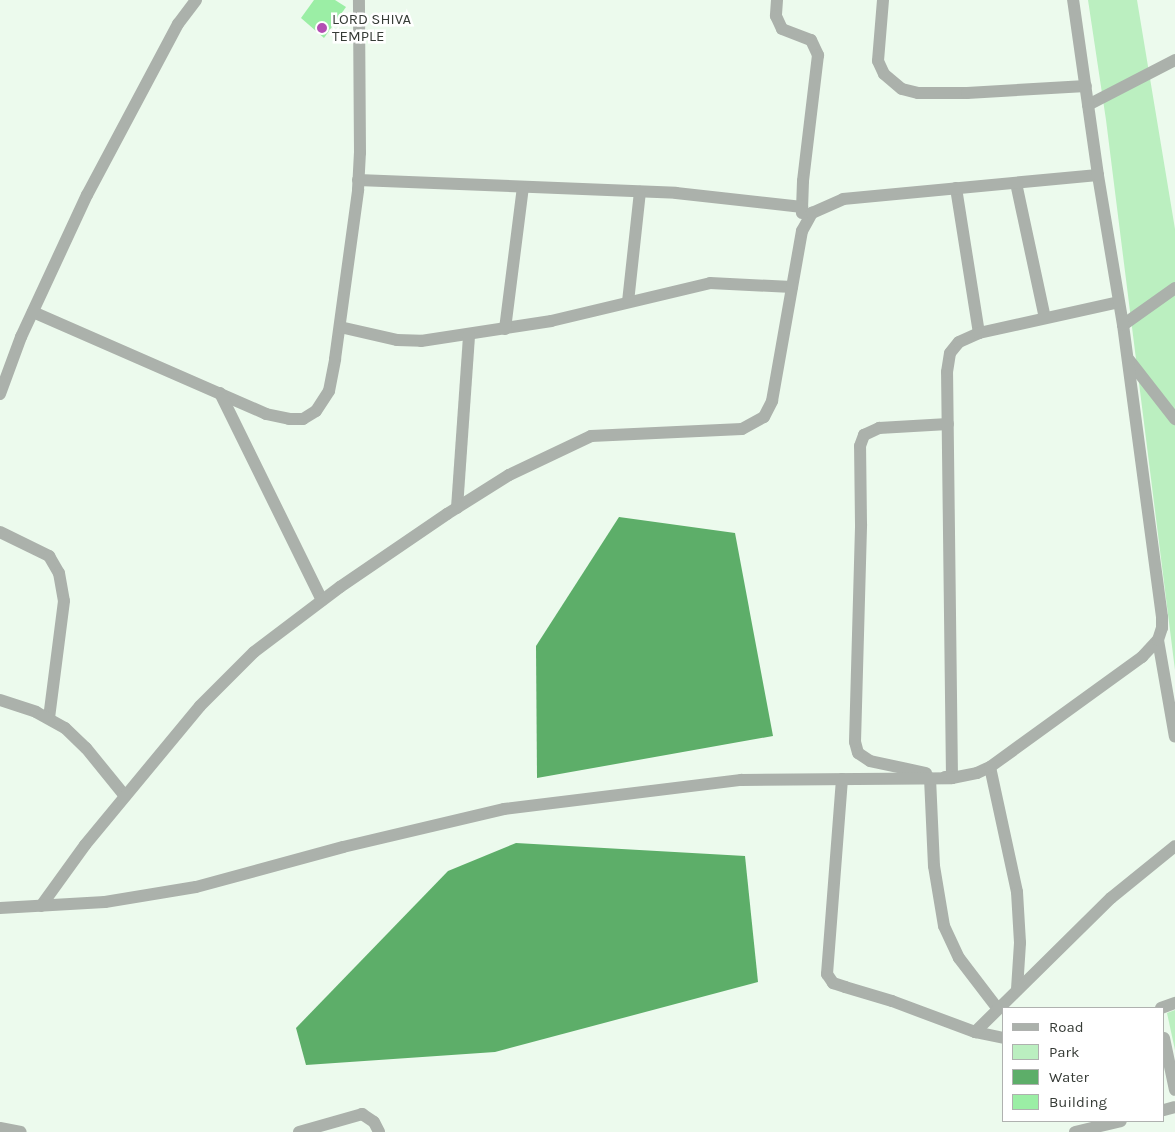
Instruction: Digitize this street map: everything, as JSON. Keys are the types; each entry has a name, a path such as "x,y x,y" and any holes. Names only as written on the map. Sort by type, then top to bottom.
{"street":[{"path":"1,390 33,312 87,195 178,24 196,0"},
{"path":"33,312 266,414 289,419 303,419 316,411 329,391 340,327 358,180 360,154 359,0"},
{"path":"41,906 85,845 125,796 200,706 234,671 254,652 322,600 457,508 509,475 591,436 742,429 764,417 772,402 802,231 802,207 818,55 811,40 782,29 776,16 777,0"},
{"path":"883,0 878,61 884,74 902,89 918,93 967,93 1086,86"},
{"path":"0,908 105,902 196,887 343,847 504,809 741,780 952,778 976,773 990,767 1142,658 1158,640 1162,628 1162,617 1128,358 1098,175 1073,0"},
{"path":"1088,105 1175,60"},
{"path":"802,231 812,213 843,199 1098,175"},
{"path":"358,180 640,192 705,196 802,207"},
{"path":"1016,183 1045,318"},
{"path":"505,329 523,187"},
{"path":"956,188 979,333"},
{"path":"628,302 640,192"},
{"path":"340,327 397,340 422,341 505,329 710,283 792,287"},
{"path":"1123,325 1175,288"},
{"path":"952,778 947,372 950,353 958,342 979,333 1119,302"},
{"path":"457,508 469,335"},
{"path":"1128,358 1175,419"},
{"path":"220,393 322,600"},
{"path":"948,424 879,428 864,435 860,446 861,524 855,742 858,754 870,761 952,778"},
{"path":"0,532 49,556 59,573 64,601 48,718"},
{"path":"1158,640 1175,737"},
{"path":"0,700 48,718 65,728 86,748 125,796"},
{"path":"990,767 1017,892 1020,943 1017,990"},
{"path":"930,778 934,866 944,926 959,958 998,1009"},
{"path":"842,779 827,974 833,983 892,1001 975,1032 1002,1038"},
{"path":"975,1032 1111,898 1175,846"},
{"path":"1163,1007 1175,1002"},
{"path":"1165,1043 1175,1090"},
{"path":"299,1132 329,1127 362,1114 374,1122 379,1132"},
{"path":"1075,1132 1117,1122"},
{"path":"0,1128 20,1132"}],"green space":[{"path":"1088,0 1137,0 1175,229 1175,670 1106,120"},
{"path":"1175,1010 1175,1050 1167,1013"}],"water":[{"path":"619,517 735,533 773,736 537,778 536,646"},
{"path":"516,843 745,856 758,982 495,1052 306,1065 296,1028 448,871"}],"building":[{"name":"LORD SHIVA TEMPLE","path":"314,0 335,0 346,7 324,38 301,18"}],"place":[{"name":"LORD SHIVA TEMPLE","path":"322,28"}]}
